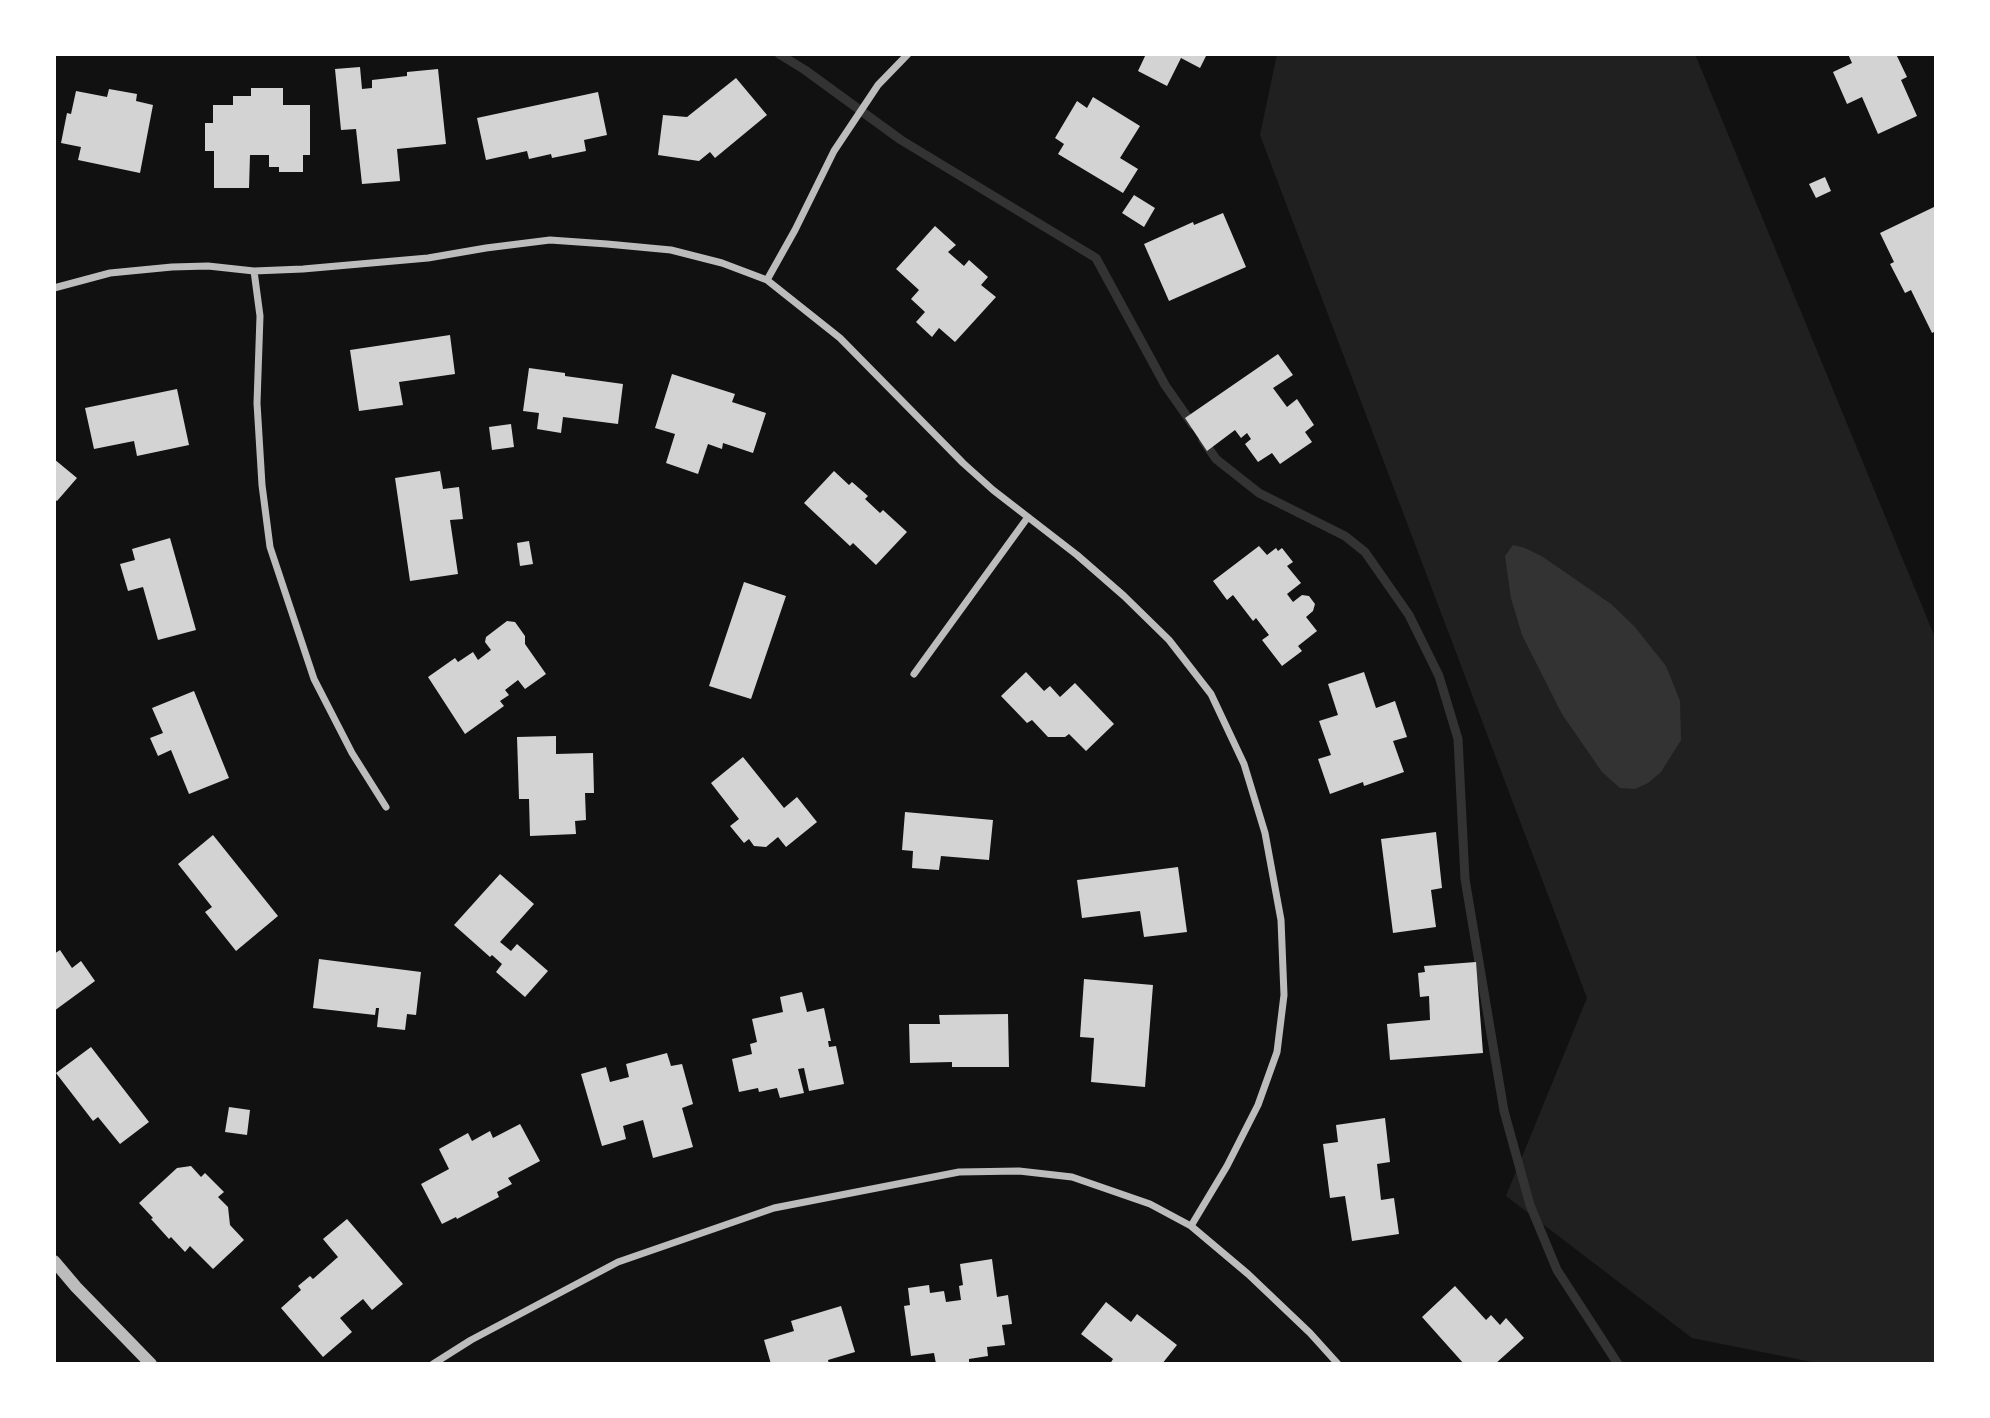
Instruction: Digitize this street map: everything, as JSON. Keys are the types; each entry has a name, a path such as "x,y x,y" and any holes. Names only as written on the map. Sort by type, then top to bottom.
{"street":[{"path":"767,280 834,151 878,85 908,54"},
{"path":"54,288 110,273 172,267 208,266 254,271 349,266 428,258 550,240 671,250 722,263 767,280 841,338 963,463 1077,555 1124,596 1168,640 1211,694 1244,764 1265,833 1281,920 1284,995 1277,1052 1258,1105 1227,1166 1191,1226"},
{"path":"254,271 260,316 257,403 262,485 270,547 314,679 352,753 386,807"},
{"path":"914,674 1028,517"},
{"path":"433,1364 482,1334 618,1262 774,1208 959,1172 1019,1171 1072,1177 1150,1204 1191,1226 1248,1274 1310,1333 1338,1364"},
{"path":"54,1261 151,1364"}],"shaded area":[{"path":"1277,54 1695,54 1936,640 1936,1364 1822,1364 1692,1338 1506,1196 1587,998 1260,135"},
{"path":"1513,545 1543,557 1611,604 1634,626 1666,666 1680,701 1681,740 1661,772 1648,783 1635,789 1620,788 1602,772 1562,714 1522,635 1511,598 1505,556"}],"building":[{"path":"1146,54 1207,54 1200,68 1181,58 1167,86 1138,71"},
{"path":"1848,54 1896,54 1907,77 1901,80 1917,116 1878,134 1862,97 1847,104 1833,72 1852,63"},
{"path":"360,67 362,89 372,88 372,80 407,76 407,72 438,69 446,144 397,149 400,181 362,184 356,129 341,130 335,69"},
{"path":"736,78 767,115 715,158 710,152 699,161 658,155 663,115 687,117"},
{"path":"251,88 283,88 283,105 310,105 310,155 303,155 303,172 279,172 279,167 269,167 269,155 250,155 249,188 214,188 214,151 205,151 205,123 213,123 213,105 233,105 233,96 251,96"},
{"path":"109,89 137,94 136,101 153,105 140,173 78,160 81,147 61,143 67,113 71,114 76,91 107,97"},
{"path":"598,92 607,135 584,140 586,151 552,158 551,154 529,159 527,151 486,160 477,118"},
{"path":"1093,97 1140,126 1120,158 1138,169 1123,193 1058,154 1064,144 1055,138 1077,101 1087,108"},
{"path":"1825,177 1831,191 1816,198 1809,184"},
{"path":"1134,195 1155,208 1144,227 1122,213"},
{"path":"1934,207 1936,331 1932,333 1911,290 1905,293 1890,264 1894,262 1880,233"},
{"path":"1223,213 1246,267 1169,301 1144,244 1193,222 1194,225"},
{"path":"935,226 956,245 948,252 964,266 969,260 988,277 981,285 996,297 955,342 939,328 932,337 916,322 925,312 911,299 919,290 896,269"},
{"path":"450,335 455,374 399,382 403,405 359,411 350,350"},
{"path":"1278,354 1293,375 1273,388 1287,407 1297,399 1314,425 1305,432 1312,442 1280,464 1272,453 1258,462 1245,444 1251,439 1247,433 1241,438 1235,430 1207,451 1185,418"},
{"path":"529,368 623,384 618,424 563,417 561,433 537,429 539,413 523,411"},
{"path":"672,374 735,394 732,402 766,413 753,453 723,443 722,449 708,444 698,474 666,463 675,434 655,428"},
{"path":"177,389 189,445 137,456 134,441 94,449 85,408"},
{"path":"511,424 514,447 492,450 489,427"},
{"path":"54,459 77,478 57,501 54,499"},
{"path":"440,471 443,489 459,487 463,519 450,520 458,574 410,581 395,478"},
{"path":"834,471 849,485 852,482 868,496 865,499 880,513 883,510 907,532 876,565 853,543 850,546 804,503"},
{"path":"170,538 196,630 158,640 143,587 128,591 120,564 135,560 132,549"},
{"path":"529,541 533,564 520,566 517,543"},
{"path":"1259,546 1267,555 1276,548 1278,551 1282,548 1293,562 1287,566 1301,583 1287,594 1293,602 1302,595 1309,596 1315,604 1313,611 1306,617 1317,631 1298,646 1302,651 1282,666 1262,640 1269,635 1256,618 1253,621 1233,595 1227,600 1213,581"},
{"path":"744,582 786,596 751,699 709,686"},
{"path":"507,621 515,622 525,636 525,644 546,674 525,689 518,680 505,690 509,695 500,701 504,706 465,734 428,677 455,658 458,662 473,652 478,660 491,650 485,642 486,637"},
{"path":"1026,672 1044,691 1050,686 1060,697 1075,683 1114,724 1086,751 1069,734 1065,737 1048,737 1032,720 1027,723 1001,696"},
{"path":"1364,672 1376,708 1395,701 1407,737 1393,741 1404,772 1330,794 1318,759 1331,755 1319,721 1338,715 1328,684"},
{"path":"194,691 229,778 189,794 171,750 158,756 150,738 163,733 152,708"},
{"path":"556,736 556,754 593,753 594,793 585,793 586,820 575,821 576,834 530,836 529,799 519,799 517,737"},
{"path":"743,757 784,808 797,797 817,822 786,847 778,837 766,847 754,846 749,839 744,843 730,826 739,819 711,783"},
{"path":"905,812 993,820 989,860 941,856 939,870 912,868 913,851 902,850"},
{"path":"1436,832 1442,888 1431,890 1436,927 1393,933 1381,839"},
{"path":"213,835 278,916 236,951 205,912 212,907 178,864"},
{"path":"1178,867 1187,932 1144,937 1140,911 1082,918 1077,880"},
{"path":"500,874 534,904 500,942 511,951 517,944 548,971 525,997 496,972 502,964 492,955 490,957 454,925"},
{"path":"60,950 72,968 81,961 95,981 54,1011 54,954"},
{"path":"319,959 421,972 416,1015 407,1014 405,1030 377,1027 379,1008 376,1008 375,1015 313,1008"},
{"path":"1476,962 1483,1053 1390,1060 1387,1024 1430,1020 1429,996 1420,997 1418,973 1425,972 1424,966"},
{"path":"1084,979 1153,985 1145,1087 1091,1082 1094,1038 1080,1037"},
{"path":"802,992 807,1012 824,1008 831,1041 828,1041 829,1047 836,1046 844,1084 809,1091 804,1068 798,1069 804,1093 780,1098 777,1088 739,1092 732,1059 752,1054 750,1044 757,1042 752,1019 783,1012 780,997"},
{"path":"1008,1014 1009,1067 952,1067 952,1062 910,1063 909,1024 940,1024 939,1015"},
{"path":"91,1047 149,1122 120,1144 98,1117 93,1121 56,1073"},
{"path":"667,1053 671,1066 682,1064 693,1104 682,1108 693,1147 653,1158 643,1120 623,1126 626,1139 602,1146 581,1074 606,1067 610,1082 629,1077 626,1064"},
{"path":"229,1107 250,1110 247,1135 225,1132"},
{"path":"1385,1118 1390,1162 1377,1164 1381,1200 1394,1198 1399,1234 1352,1241 1345,1196 1330,1198 1323,1144 1338,1142 1336,1125"},
{"path":"520,1124 540,1161 508,1178 512,1184 497,1192 499,1197 442,1224 421,1184 449,1169 439,1149 468,1133 472,1141 490,1131 493,1138"},
{"path":"191,1166 201,1177 205,1173 224,1192 218,1197 228,1207 230,1225 244,1240 213,1269 190,1246 185,1252 171,1237 169,1239 139,1203 177,1168"},
{"path":"347,1219 403,1284 372,1310 363,1299 340,1318 352,1332 323,1357 281,1308 301,1290 298,1286 310,1276 313,1279 338,1257 323,1239"},
{"path":"992,1259 997,1297 1008,1295 1012,1324 1002,1325 1005,1345 987,1347 988,1356 969,1359 969,1364 936,1364 934,1353 911,1356 904,1306 910,1305 908,1288 929,1285 930,1293 944,1291 946,1302 961,1300 959,1286 963,1285 960,1264"},
{"path":"1455,1286 1486,1320 1491,1315 1500,1325 1506,1318 1524,1338 1495,1364 1464,1364 1422,1317"},
{"path":"1106,1302 1131,1322 1137,1314 1177,1345 1162,1364 1110,1364 1113,1359 1081,1334"},
{"path":"841,1306 855,1352 828,1360 829,1364 771,1364 764,1340 794,1331 791,1321"}],"waterway":[{"path":"779,54 901,140 1096,258 1165,385 1193,425"},
{"path":"1203,440 1216,459 1259,493 1345,536 1365,552 1409,615 1439,676 1458,739 1465,879 1504,1111 1530,1205 1557,1270 1618,1364"}]}
